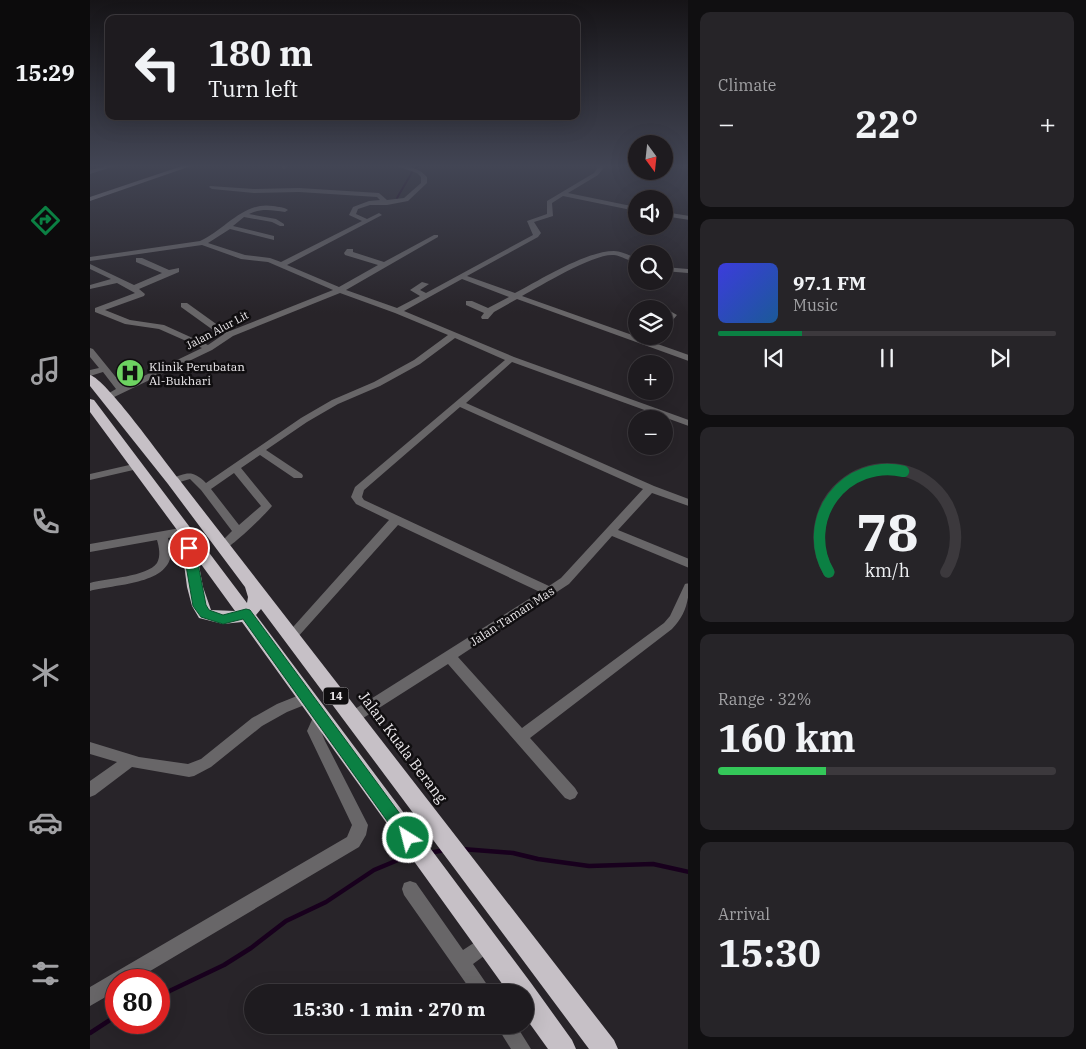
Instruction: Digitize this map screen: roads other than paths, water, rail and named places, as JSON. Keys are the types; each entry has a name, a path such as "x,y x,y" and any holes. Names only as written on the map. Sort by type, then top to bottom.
{"highway":[{"name":"Jalan Kuala Berang","path":"90,379 223,546 605,1049"},
{"name":"14","path":"90,403 516,984"},
{"path":"186,532 197,594 200,606 205,614 223,619 246,614 253,610 258,604 258,597 251,584"},
{"path":"534,1009 563,1049"}],"street":[{"path":"90,259 202,243 219,236 243,215 274,220 282,225"},
{"path":"352,215 367,221"},
{"path":"281,265 379,215"},
{"path":"398,310 536,236 538,233 530,222 550,215"},
{"path":"673,216 688,218"},
{"path":"229,227 270,238"},
{"name":"Jalan Alur Lit","path":"107,398 209,348 230,334 340,290 436,236"},
{"path":"202,243 244,257 267,259 340,290 398,310 511,359 688,423"},
{"path":"469,303 487,314 573,265 606,254 616,253 628,258"},
{"path":"139,260 168,274"},
{"path":"90,266 134,288 140,293 139,296 98,310 128,322 161,328 209,348"},
{"path":"134,288 176,270"},
{"path":"673,270 688,272"},
{"path":"462,277 628,337"},
{"path":"90,287 118,280"},
{"path":"424,284 414,290 426,296"},
{"path":"184,305 216,328 230,334"},
{"path":"205,488 304,420 335,402 376,384 417,362 455,334"},
{"path":"651,345 688,358"},
{"path":"90,351 122,390"},
{"path":"511,359 356,493 357,500 550,592"},
{"path":"90,373 104,369"},
{"path":"460,403 650,488 688,503"},
{"path":"259,450 298,476"},
{"path":"90,477 138,466"},
{"path":"223,546 268,506 235,467"},
{"path":"173,481 190,475 205,488 239,532"},
{"name":"Jalan Taman Mas","path":"352,718 450,657 565,581 650,488"},
{"path":"292,636 397,519"},
{"path":"610,531 688,564"},
{"path":"90,548 186,532"},
{"path":"90,587 143,576 155,571 164,563 167,555 167,548 162,536"},
{"path":"521,737 668,626 675,618 688,587"},
{"path":"450,657 570,793"},
{"path":"90,748 130,760 189,771 197,768 257,722 282,708 307,698"},
{"path":"138,969 353,842 358,835 360,825 318,742 314,731 320,717"},
{"path":"90,790 100,780 120,769 130,760"},
{"path":"410,890 476,984"},
{"path":"461,962 486,944"},
{"path":"90,997 105,988"},
{"path":"511,1034 522,1049"}],"waterway":[{"path":"462,849 513,853 538,859 589,866 653,864 688,872"},
{"path":"429,853 445,850"},
{"path":"170,991 224,965 251,948 286,921 326,902 374,870 398,860 414,856"},
{"path":"90,1033 105,1023"}],"place":[{"name":"Klinik Perubatan Al-Bukhari","path":"130,373"}]}
